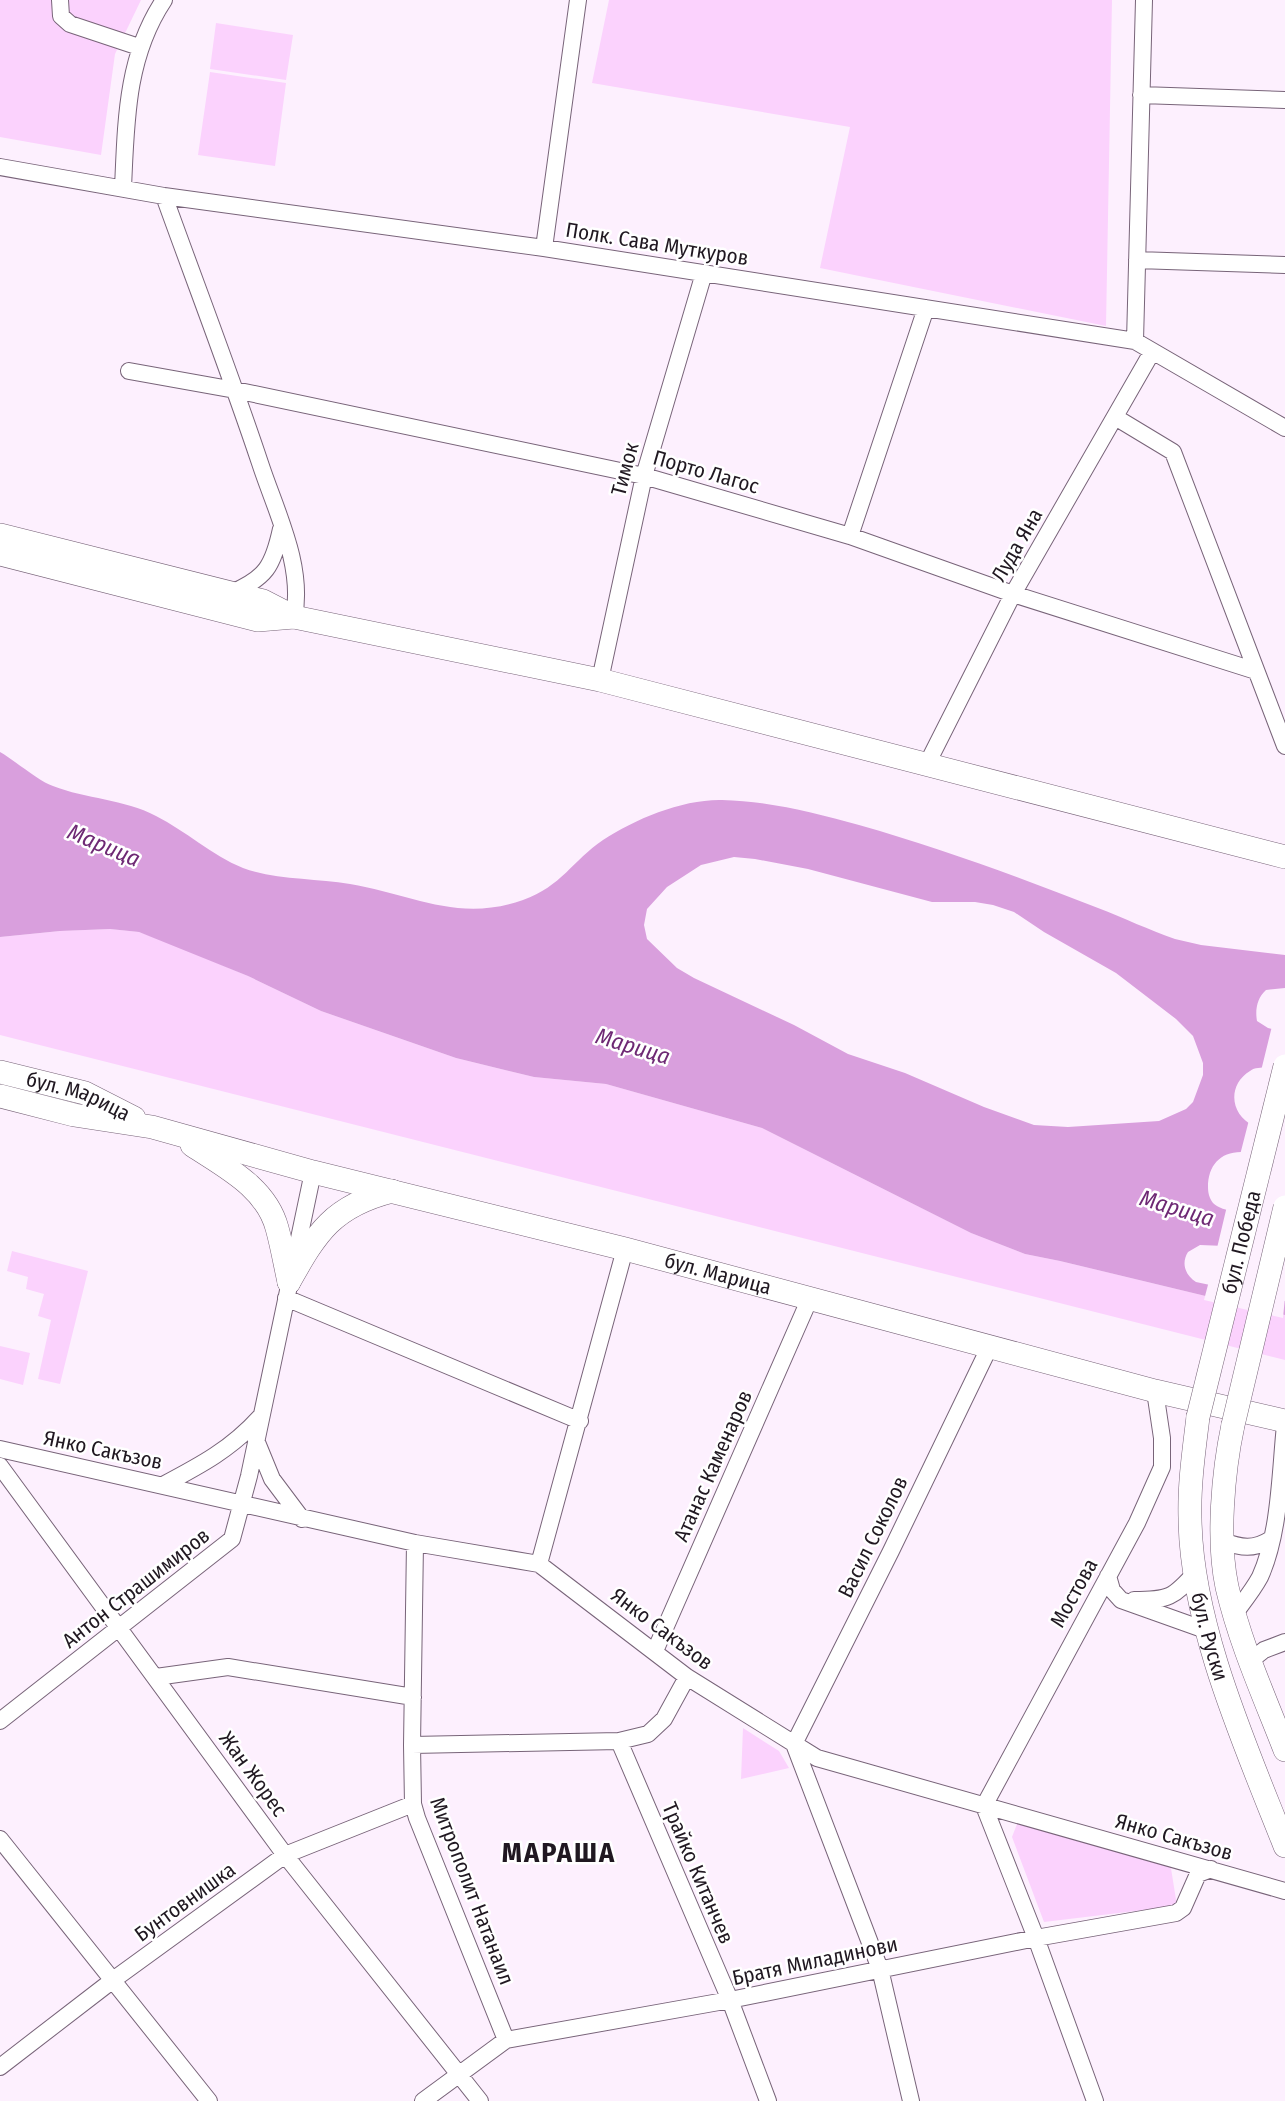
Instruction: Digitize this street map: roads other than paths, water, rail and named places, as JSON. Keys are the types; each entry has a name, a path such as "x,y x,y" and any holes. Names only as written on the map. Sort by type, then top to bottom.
{"street":[{"path":"60,0 61,16 70,24 139,47"},
{"path":"122,188 132,76 139,47 164,0"},
{"path":"544,248 578,0"},
{"path":"1135,341 1144,0"},
{"path":"1142,94 1285,100"},
{"name":"Полк. Сава Муткуров","path":"0,167 164,196 544,248 1135,341 1285,428"},
{"path":"164,196 235,390 281,527 296,578 298,597 294,617"},
{"path":"1137,260 1285,265"},
{"name":"Тимок","path":"600,680 644,476 704,273"},
{"path":"850,536 926,308"},
{"name":"Луда Яна","path":"927,764 1013,594 1152,352"},
{"name":"Порто Лагос","path":"129,371 235,390 644,476 850,536 1013,594 1256,671"},
{"path":"1115,417 1173,452 1285,746"},
{"path":"230,593 249,585 269,567 281,527"},
{"path":"0,535 263,601 294,617 600,680 1285,857"},
{"path":"0,554 258,620 294,617"},
{"name":"бул. Победа","path":"1198,1417 1285,1066"},
{"name":"бул. Марица","path":"0,1072 85,1093 152,1127"},
{"name":"бул. Марица","path":"0,1096 74,1115 152,1127 313,1172 625,1249 989,1348 1285,1423"},
{"path":"175,1134 239,1176 270,1210 277,1226 287,1290"},
{"name":"Антон Страшимиров","path":"0,1721 232,1539 313,1172"},
{"path":"287,1290 313,1240 341,1211 361,1200 392,1191"},
{"name":"бул. Победа","path":"1233,1425 1285,1207"},
{"path":"539,1564 625,1249"},
{"path":"287,1290 580,1421"},
{"name":"Атанас Каменаров","path":"654,1651 810,1298"},
{"name":"Васил Соколов","path":"794,1744 989,1348"},
{"name":"Мостова","path":"984,1806 1137,1523 1163,1466 1155,1391"},
{"path":"163,1485 212,1460 261,1416"},
{"name":"бул. Руски","path":"1198,1417 1190,1519 1196,1572 1219,1673 1285,1846"},
{"path":"1235,1613 1261,1573 1271,1539 1285,1423"},
{"name":"бул. Руски","path":"1233,1425 1224,1480 1223,1541 1227,1585 1250,1661 1285,1750"},
{"path":"256,1440 271,1479 302,1519"},
{"name":"Янко Сакъзов","path":"0,1449 302,1519 415,1543 539,1564 687,1677 817,1758 1285,1891"},
{"name":"Жан Жорес","path":"0,1466 285,1855 480,2101"},
{"path":"1223,1541 1240,1548 1259,1547 1271,1539"},
{"name":"Митрополит Натанаил","path":"415,1543 411,1745 416,1818 506,2040"},
{"path":"1121,1600 1163,1599 1173,1596 1196,1572"},
{"path":"1108,1576 1112,1590 1121,1600 1208,1631"},
{"path":"1250,1661 1264,1650 1285,1642"},
{"path":"156,1677 228,1667 413,1697"},
{"path":"411,1745 619,1741 648,1734 664,1719 687,1677"},
{"name":"Трайко Китанчев","path":"619,1741 730,2000 768,2101"},
{"path":"794,1744 880,1969 911,2101"},
{"name":"Бунтовнишка","path":"0,2067 113,1980 285,1855 414,1804"},
{"path":"984,1806 1036,1938 1095,2101"},
{"path":"0,1839 209,2101"},
{"name":"Братя Миладинови","path":"423,2101 506,2040 730,2000 1036,1938 1176,1913 1183,1908 1198,1874 1210,1869"}],"water":[{"name":"Марица","path":"0,752 53,786 144,810 243,868 282,877 350,884 456,908 477,909 523,900 548,888 592,848 616,832 644,818 691,803 722,800 774,805 889,834 1009,874 1175,939 1201,945 1285,955 1285,988 1266,990 1259,1000 1256,1013 1257,1021 1268,1028 1285,1032 1267,1067 1250,1071 1238,1084 1235,1092 1234,1100 1240,1115 1254,1126 1243,1152 1222,1157 1210,1172 1208,1187 1213,1203 1234,1212 1225,1246 1200,1245 1188,1252 1185,1264 1187,1272 1196,1282 1285,1301 1285,1315 1025,1254 971,1233 762,1128 606,1084 534,1077 456,1058 321,1011 248,976 139,932 110,929 0,937","holes":["734,857 808,869 932,902 975,902 1014,912 1116,973 1176,1019 1193,1036 1203,1063 1203,1075 1193,1102 1186,1109 1159,1121 1068,1127 1034,1125 905,1073 848,1054 794,1025 694,978 677,968 647,939 644,925 647,909 667,887 701,865"]}],"district":[{"name":"МАРАША","path":"559,1852"}]}
